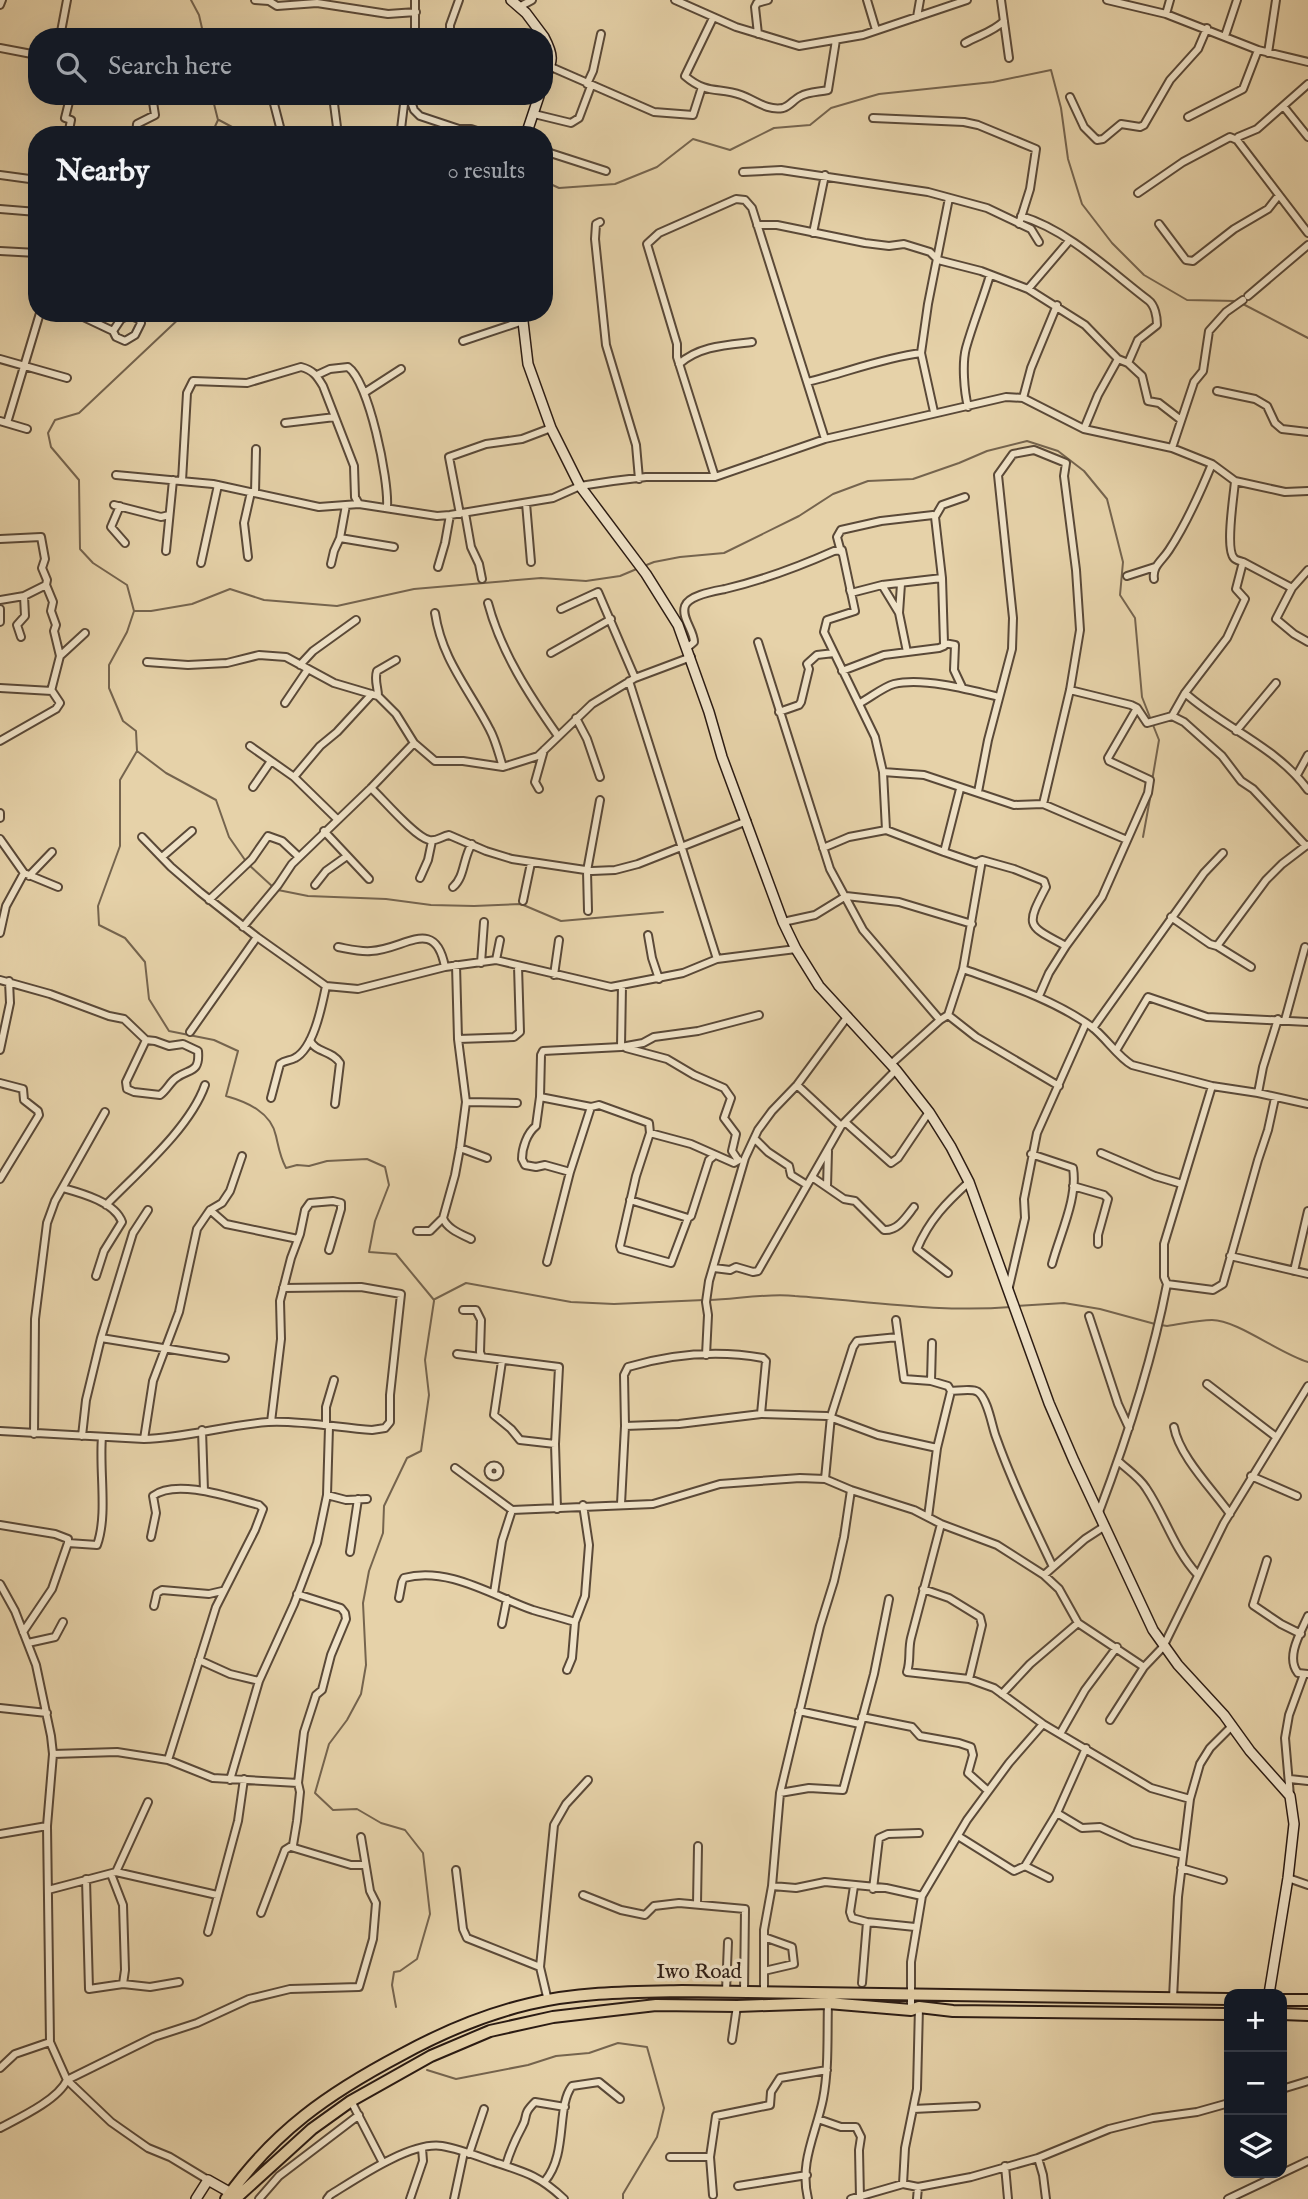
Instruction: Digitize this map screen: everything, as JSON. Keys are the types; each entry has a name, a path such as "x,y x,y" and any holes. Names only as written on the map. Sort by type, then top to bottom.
{"main road":[{"name":"Iwo Road","path":"232,2197 269,2147 300,2117 334,2092 435,2037 478,2019 530,2004 624,1992 726,1991 1224,1999"},
{"path":"1287,2000 1308,2000"},
{"name":"Iwo Road","path":"232,2197 303,2137 351,2101 390,2077 490,2031 553,2017 656,2005 828,2003 953,2011 1224,2014"},
{"path":"1287,2014 1308,2015"}],"street":[{"path":"62,28 67,0"},
{"path":"255,0 269,0 277,6 317,3 388,14 415,12"},
{"path":"415,0 415,28"},
{"path":"452,28 450,24 459,0"},
{"path":"515,3 532,0"},
{"path":"675,0 713,19 799,46 876,30 967,0"},
{"path":"758,34 755,7 757,3 768,0"},
{"path":"867,0 876,30"},
{"path":"917,17 920,0"},
{"path":"1001,0 1009,58"},
{"path":"1110,0 1166,14 1258,50 1308,62"},
{"path":"1166,14 1170,0"},
{"path":"1225,36 1237,0"},
{"path":"1268,53 1276,0"},
{"path":"515,3 536,28"},
{"path":"713,19 685,73 688,79 716,92 741,95 770,107 786,107 802,95 828,90 836,40"},
{"path":"965,43 990,33 1004,21"},
{"path":"1070,97 1084,127 1097,140 1121,124 1140,127 1144,125 1170,80 1198,48 1207,28"},
{"path":"534,114 571,123 579,118 601,34"},
{"path":"0,48 28,53"},
{"path":"1188,117 1243,89 1258,50"},
{"path":"553,68 654,112 689,116 695,111 702,87"},
{"path":"1237,140 1238,137 1257,129 1308,84"},
{"path":"68,105 65,118 71,120 70,126"},
{"path":"137,126 155,115 153,105"},
{"path":"274,105 280,126"},
{"path":"334,105 337,126"},
{"path":"402,126 405,105"},
{"path":"412,105 420,116 450,126"},
{"path":"529,126 536,105"},
{"path":"1284,107 1308,137"},
{"path":"873,118 964,122 978,125 1036,149 1030,189 1019,224"},
{"path":"1138,193 1183,162 1230,137 1237,140 1308,233"},
{"path":"553,154 606,171"},
{"path":"743,172 781,170 928,192 987,208 1031,229 1039,242"},
{"path":"0,175 28,179"},
{"path":"813,233 825,175"},
{"path":"1159,224 1186,260 1193,261 1234,229 1268,209 1279,195"},
{"path":"934,412 921,352 949,198"},
{"path":"715,477 679,364 677,344 647,244 659,233 736,199 749,203 825,439"},
{"path":"0,209 28,211"},
{"path":"1021,216 1042,222 1100,260 1151,303 1157,325 1138,340 1128,363"},
{"path":"600,222 596,224 595,239 604,332 615,381 636,444 639,479"},
{"path":"757,225 777,225 864,243 889,246 904,244 930,252 938,260 1028,289 1085,325 1118,359 1128,363 1142,376 1148,401 1159,403 1181,420"},
{"path":"1028,289 1069,241"},
{"path":"1171,448 1194,382 1203,371 1209,331 1226,312 1308,245"},
{"path":"0,251 28,253"},
{"path":"968,407 963,389 965,348 982,305 990,275"},
{"path":"1023,398 1056,305"},
{"path":"27,429 4,422 37,322"},
{"path":"94,322 113,331 116,337 125,341 135,335 141,323"},
{"path":"113,331 120,322"},
{"path":"463,341 510,322"},
{"path":"523,322 528,364 551,428 580,486 646,574 678,625 722,757 783,922 796,949 819,986 894,1067 929,1112 969,1182 1054,1414 1142,1609 1163,1647 1290,1796"},
{"path":"679,364 712,346 752,342"},
{"path":"807,383 862,365 921,352"},
{"path":"0,359 67,377"},
{"path":"1084,429 1098,395 1118,359"},
{"path":"182,481 187,393 193,381 247,383 301,367 310,369 317,375 335,417 354,466 355,497 359,504"},
{"path":"317,375 330,369 348,367 358,379 382,457 387,507"},
{"path":"364,393 401,369"},
{"path":"1217,391 1255,399 1266,406 1275,423 1282,429 1308,432"},
{"path":"116,475 218,485 319,508 359,504 437,516 450,515 553,498 580,486 639,479 715,477 825,439 1006,397 1023,398 1084,429 1171,448 1212,464 1235,481 1285,492 1308,491"},
{"path":"285,423 335,417"},
{"path":"482,579 471,547 449,457 486,444 514,441 551,428"},
{"path":"248,557 244,523 253,493 256,449"},
{"path":"978,792 1012,649 1013,618 998,475 1013,454 1024,451 1046,454 1066,463 1064,476 1076,570 1080,630 1070,690 1043,804"},
{"path":"1128,576 1155,566 1165,556 1183,527 1212,464"},
{"path":"166,551 173,480"},
{"path":"1235,481 1229,548 1236,561 1243,562 1292,588"},
{"path":"201,563 218,485"},
{"path":"842,671 884,655 944,646 942,578 935,517 942,505 965,497"},
{"path":"526,503 531,562"},
{"path":"331,564 340,538 346,505"},
{"path":"125,542 111,527 117,506 161,517 169,515"},
{"path":"438,567 450,515"},
{"path":"851,593 837,537 841,530 881,521 933,515 935,517"},
{"path":"0,539 41,537 45,559 43,568 53,602 51,611 56,625 54,631 60,656 51,691"},
{"path":"340,538 394,547"},
{"path":"147,662 178,665 227,663 260,655 286,657 334,683 375,695 396,714 414,743 435,761 463,761 503,767 538,756 592,704 632,679 689,653 694,637 685,615 688,602 717,590 780,574 842,550 855,611 827,620 824,632 875,737 883,772 886,830"},
{"path":"1172,716 1233,626 1245,599 1236,589 1243,562"},
{"path":"1154,579 1155,566"},
{"path":"1308,570 1292,588 1276,619 1308,642"},
{"path":"851,593 882,585 942,578"},
{"path":"901,584 899,613 907,652"},
{"path":"0,600 24,596 46,585"},
{"path":"882,585 899,613"},
{"path":"561,609 598,592 611,619 632,679 717,959"},
{"path":"21,637 17,625 24,616 24,596"},
{"path":"488,603 492,621 516,672 558,736"},
{"path":"0,609 0,622"},
{"path":"435,612 438,634 447,656 491,732 503,767"},
{"path":"551,653 611,619"},
{"path":"300,664 313,651 356,621"},
{"path":"60,656 85,633"},
{"path":"758,642 830,869 863,930 940,1020"},
{"path":"944,643 955,645 954,670 962,687"},
{"path":"779,712 801,702 809,669 807,664 817,655 834,653"},
{"path":"294,777 320,746 375,695 378,687 375,680 377,671 396,660"},
{"path":"285,703 308,669"},
{"path":"1236,731 1276,683"},
{"path":"860,703 894,684 962,687 999,697"},
{"path":"0,688 51,691 55,692 60,702 56,709 0,741"},
{"path":"1070,690 1137,708 1147,723 1172,716 1184,722 1223,756 1241,781 1253,789 1307,845 1266,880 1217,946"},
{"path":"1185,694 1207,713 1261,747 1297,775 1308,790"},
{"path":"1039,996 1049,973 1066,946 1102,897 1148,793 1150,781 1109,761 1108,758 1137,708"},
{"path":"576,718 587,739 600,777"},
{"path":"243,927 292,864 372,788 414,743"},
{"path":"250,746 294,777 337,819"},
{"path":"538,789 535,782 544,750"},
{"path":"1297,775 1308,754"},
{"path":"253,787 271,761"},
{"path":"883,772 923,775 1014,805 1043,804 1127,840"},
{"path":"372,788 421,837 432,841 449,835 486,851 531,863 587,871 615,870 638,864 747,821"},
{"path":"944,852 960,789"},
{"path":"588,911 587,871 600,800"},
{"path":"823,848 849,837 886,830 976,863 982,860 1014,869 1046,883 1031,914 1033,924 1036,929 1066,946"},
{"path":"162,857 192,831"},
{"path":"324,831 369,879"},
{"path":"209,900 251,859 268,836 282,841 299,858"},
{"path":"142,837 209,900 326,986 358,989 445,967 496,960 600,986 622,985 659,979 717,959 796,949"},
{"path":"0,839 27,875 58,887"},
{"path":"420,878 432,841"},
{"path":"453,887 459,881 468,849 472,844"},
{"path":"0,933 6,906 27,875 52,852"},
{"path":"1009,1295 1025,1218 1024,1199 1031,1154 1043,1119 1089,1026 1204,873 1223,853"},
{"path":"315,885 326,871 347,856"},
{"path":"713,1268 730,1270 736,1267 758,1271 843,1124 894,1067 948,1015 963,969 982,860"},
{"path":"523,901 531,863"},
{"path":"783,922 815,915 846,896 899,902 972,924"},
{"path":"1171,917 1210,944 1251,967"},
{"path":"481,963 484,922"},
{"path":"648,935 659,979"},
{"path":"190,1032 257,937"},
{"path":"338,947 371,951 427,939 436,942 442,950 445,967"},
{"path":"496,960 500,940"},
{"path":"554,975 559,940"},
{"path":"1258,1093 1263,1067 1282,1020 1305,947"},
{"path":"417,1231 430,1230 443,1218 456,1175 460,1148 466,1102 458,1039 456,965"},
{"path":"458,1039 513,1037 520,1032 518,965"},
{"path":"963,969 1039,996 1089,1026 1132,1065 1212,1086 1308,1104"},
{"path":"0,980 50,993 109,1016 124,1019 146,1040 169,1046 183,1044 198,1051 198,1062 191,1073 175,1078 160,1095 134,1092 127,1088 125,1082 146,1040"},
{"path":"0,1050 10,1003 9,981"},
{"path":"621,1047 622,985"},
{"path":"271,1098 280,1064 296,1058 310,1040 326,986"},
{"path":"1116,1049 1148,997 1224,1020 1308,1022"},
{"path":"570,1172 545,1165 536,1167 523,1163 522,1154 526,1140 536,1126 543,1051 643,1044 654,1037 698,1031 759,1015"},
{"path":"948,1015 976,1037 1059,1086"},
{"path":"705,1355 707,1305 713,1268 742,1159 772,1111 797,1085 848,1016"},
{"path":"310,1040 314,1048 336,1057 340,1063 335,1104"},
{"path":"621,1047 667,1059 724,1088 731,1098 724,1118 736,1134 732,1152 742,1159"},
{"path":"0,1083 23,1089 24,1100 38,1111 39,1115 0,1179"},
{"path":"106,1205 186,1120 199,1104 205,1085"},
{"path":"797,1085 891,1163 898,1158 929,1112"},
{"path":"1098,1512 1129,1428 1161,1317 1167,1284 1164,1277 1164,1244 1212,1086"},
{"path":"540,1097 591,1107 599,1105 649,1123 650,1132 630,1200 621,1249 671,1264 688,1218 693,1214 709,1160 715,1155"},
{"path":"1167,1284 1213,1290 1223,1284 1275,1098"},
{"path":"466,1102 517,1103"},
{"path":"547,1262 570,1172 591,1107"},
{"path":"34,1434 35,1319 47,1223 105,1112"},
{"path":"650,1132 691,1144 734,1163 742,1159"},
{"path":"755,1139 789,1166 791,1175 807,1185"},
{"path":"460,1148 488,1158"},
{"path":"827,1187 829,1148"},
{"path":"1101,1153 1154,1176 1182,1184"},
{"path":"1031,1154 1072,1165 1074,1172 1073,1186 1052,1264"},
{"path":"144,1439 153,1381 178,1312 197,1229 210,1210 222,1203 230,1191 242,1156"},
{"path":"812,1177 844,1199 855,1201 884,1230 889,1231 898,1226 914,1208"},
{"path":"948,1273 917,1249 925,1230 941,1207 969,1182"},
{"path":"1073,1186 1104,1195 1108,1199 1098,1244"},
{"path":"63,1188 106,1205 121,1217 122,1222 104,1251 96,1276"},
{"path":"630,1200 657,1206 688,1218"},
{"path":"271,1422 281,1339 279,1319 283,1288 304,1210 310,1203 341,1203 329,1250"},
{"path":"82,1436 86,1400 101,1338 133,1233 148,1210"},
{"path":"210,1210 226,1224 298,1239"},
{"path":"1294,1271 1308,1211"},
{"path":"443,1218 454,1230 471,1238"},
{"path":"1230,1256 1308,1274"},
{"path":"0,1432 144,1439 271,1422 379,1430 385,1428 390,1422 390,1395 401,1294 360,1287 283,1288"},
{"path":"463,1310 476,1310 481,1320 482,1357"},
{"path":"1089,1316 1118,1404 1129,1428"},
{"path":"896,1320 904,1379 931,1381 948,1386 951,1391 937,1448 928,1517"},
{"path":"825,1479 831,1416 855,1343 898,1337"},
{"path":"101,1338 225,1358"},
{"path":"931,1381 932,1343"},
{"path":"457,1354 559,1367 555,1444 557,1509"},
{"path":"621,1504 625,1426 624,1375 628,1367 687,1354 764,1359 761,1414"},
{"path":"502,1361 494,1415 520,1440 555,1444"},
{"path":"230,1780 260,1681 317,1543 327,1495 329,1427 326,1425 326,1407 334,1380"},
{"path":"1207,1384 1275,1436"},
{"path":"1110,1720 1144,1667 1163,1647 1197,1574 1251,1476 1308,1386"},
{"path":"951,1391 971,1391 981,1396 991,1416 994,1434 1012,1477 1053,1567"},
{"path":"625,1426 679,1424 761,1414 831,1416 878,1435 937,1448"},
{"path":"1174,1427 1175,1436 1230,1514"},
{"path":"202,1430 204,1491"},
{"path":"68,1543 87,1546 97,1545 99,1542 103,1509 100,1455 102,1437"},
{"path":"1118,1461 1139,1479 1147,1490 1166,1527 1197,1574"},
{"path":"455,1468 512,1510 653,1504 720,1484 800,1478 825,1479 850,1490 897,1504 997,1545 1044,1574 1059,1589 1078,1622 1144,1667"},
{"path":"491,1493 494,1476"},
{"path":"1251,1476 1297,1496"},
{"path":"764,1992 764,1937 772,1886 780,1793 836,1570 850,1490"},
{"path":"151,1537 156,1513 153,1496 159,1491 204,1491 259,1505 263,1509 255,1530 222,1591 168,1759"},
{"path":"327,1495 346,1500 367,1499"},
{"path":"350,1552 358,1499"},
{"path":"567,1670 573,1651 575,1622 585,1596 589,1545 583,1505"},
{"path":"494,1593 502,1541 512,1510"},
{"path":"941,1524 909,1648 911,1655 906,1672 969,1679 994,1688 1043,1724 1152,1788 1190,1799"},
{"path":"0,1525 55,1534 68,1539 52,1589 23,1632"},
{"path":"1044,1574 1105,1525"},
{"path":"1267,1560 1253,1605 1301,1634"},
{"path":"399,1598 404,1578 434,1574 575,1622"},
{"path":"0,1584 15,1611 37,1667 53,1754 47,1826 51,2042 67,2080 119,2128 232,2197"},
{"path":"923,1589 949,1598 980,1617 982,1625 969,1679"},
{"path":"154,1606 157,1593 162,1590 209,1594 222,1591"},
{"path":"291,1847 297,1821 304,1732 346,1619 341,1608 297,1594"},
{"path":"780,1793 809,1788 843,1790 874,1674 889,1599"},
{"path":"502,1624 507,1600"},
{"path":"1270,1989 1289,1878 1294,1816 1285,1738 1289,1715 1306,1674 1298,1673 1292,1661 1294,1649 1308,1616"},
{"path":"28,1643 55,1637 63,1622"},
{"path":"1002,1694 1030,1664 1078,1622"},
{"path":"1060,1734 1085,1690 1117,1647"},
{"path":"199,1660 230,1674 260,1681"},
{"path":"0,1708 47,1713"},
{"path":"799,1711 912,1727 920,1736 959,1742 971,1747 968,1773 988,1790"},
{"path":"902,2185 917,2076 911,1962 922,1896 988,1790 1043,1724"},
{"path":"1173,1998 1181,1868 1190,1799 1200,1764 1210,1748 1232,1726"},
{"path":"958,1836 1018,1871 1025,1866 1057,1813 1086,1748"},
{"path":"53,1754 117,1752 168,1759 198,1773 230,1780 298,1783"},
{"path":"208,1932 238,1821 244,1779"},
{"path":"1290,1779 1308,1781"},
{"path":"548,2001 540,1967 554,1825 566,1804 588,1780"},
{"path":"123,1984 123,1905 113,1873 149,1802"},
{"path":"1057,1813 1082,1828 1104,1829 1133,1842 1183,1854"},
{"path":"0,1833 47,1826"},
{"path":"873,1889 879,1838 896,1833 919,1833"},
{"path":"1,2127 43,2103 64,2087 67,2080 154,2037 197,2023 249,1999 290,1989 359,1987 373,1939 376,1903 370,1891 364,1865 361,1837"},
{"path":"697,1904 698,1846"},
{"path":"261,1913 285,1850 291,1847 351,1865 364,1865"},
{"path":"1025,1866 1049,1878"},
{"path":"1181,1868 1223,1880"},
{"path":"456,1870 463,1930 467,1938 540,1967"},
{"path":"48,1890 113,1873 217,1895"},
{"path":"1289,1878 1308,1885"},
{"path":"86,1879 89,1989 123,1984 150,1987 179,1982"},
{"path":"772,1886 796,1888 825,1882 873,1889 886,1888 922,1896"},
{"path":"854,1886 851,1916 867,1922 915,1927"},
{"path":"583,1895 621,1910 645,1915 654,1906 663,1904 746,1909 744,1992"},
{"path":"862,1983 867,1922"},
{"path":"764,1937 792,1947 795,1961 794,1964 764,1970"},
{"path":"726,1991 728,1942"},
{"path":"808,2199 809,2145 818,2119 827,2070 828,2003"},
{"path":"732,2040 737,2006"},
{"path":"0,2068 15,2054 51,2042"},
{"path":"713,2195 710,2157 716,2116 770,2105 771,2091 780,2078 827,2070"},
{"path":"1287,2088 1308,2081"},
{"path":"545,2181 553,2172 562,2133 567,2092 572,2085 603,2083 621,2099"},
{"path":"351,2101 383,2162"},
{"path":"506,2165 516,2133 522,2127 525,2112 536,2102 565,2107"},
{"path":"852,2199 902,2185 918,2187 971,2177 1038,2158 1109,2129 1224,2104"},
{"path":"914,2109 976,2106"},
{"path":"454,2199 467,2153 484,2109"},
{"path":"259,2199 279,2176 359,2115"},
{"path":"818,2119 841,2127 856,2127 861,2137 860,2198"},
{"path":"327,2199 330,2194 383,2162 422,2148 440,2146 506,2165 545,2181 564,2199"},
{"path":"410,2199 423,2161 422,2148"},
{"path":"670,2157 710,2157"},
{"path":"1038,2158 1046,2199"},
{"path":"1228,2199 1308,2161"},
{"path":"1005,2166 1008,2199"},
{"path":"738,2186 807,2175"},
{"path":"196,2199 208,2180"},
{"path":"917,2199 918,2187"}],"waterway":[{"path":"191,0 202,28"},
{"path":"553,185 559,188 615,184 657,167 693,139 730,150 774,128 810,125 831,108 879,94 993,82 1051,70 1061,108 1068,159 1082,204 1112,243 1144,275 1187,300 1236,301"},
{"path":"214,105 218,120 215,126"},
{"path":"219,120 230,126"},
{"path":"1241,303 1308,338"},
{"path":"175,322 79,413 55,420 48,433 51,447 79,480 80,549 93,563 127,585 134,611 127,632 109,665 109,688 123,721 136,731 137,751 120,780 120,846 98,906 99,925 125,938 145,962 149,999 169,1031 214,1040 238,1051 226,1096 242,1101 264,1114 273,1128 286,1168 327,1161 367,1159 385,1167 389,1185 375,1221 369,1252 396,1254 434,1300"},
{"path":"644,566 680,557 724,553 799,516 833,494 868,481 913,479 987,451 1027,441 1058,451 1084,471 1107,499 1123,562 1120,595 1135,618 1142,697 1151,720"},
{"path":"134,611 192,604 230,589 264,600 337,606 414,589 541,578 586,581 620,576 639,568"},
{"path":"1152,781 1159,740 1153,725"},
{"path":"137,751 166,773 216,800 229,837 245,860"},
{"path":"1143,837 1151,793"},
{"path":"249,865 273,887"},
{"path":"278,890 308,896 386,899 431,905 521,904 561,921 663,912"},
{"path":"435,1299 466,1283 571,1302 614,1304 704,1300"},
{"path":"709,1300 784,1295 957,1309 1011,1307"},
{"path":"396,2007 392,1985 394,1972 417,1959 430,1914 423,1853 405,1830 381,1823 357,1809 333,1810 315,1793 329,1744 347,1720 361,1694 366,1665 363,1603 369,1571 383,1533 384,1506 407,1458 421,1451 429,1395 425,1360 434,1301"},
{"path":"1016,1306 1064,1303 1100,1309 1155,1324"},
{"path":"1161,1325 1222,1321 1308,1362"},
{"path":"427,2070 456,2079 528,2065 556,2056 589,2053 618,2043 647,2047 664,2108 657,2137 623,2194 623,2199"}]}
